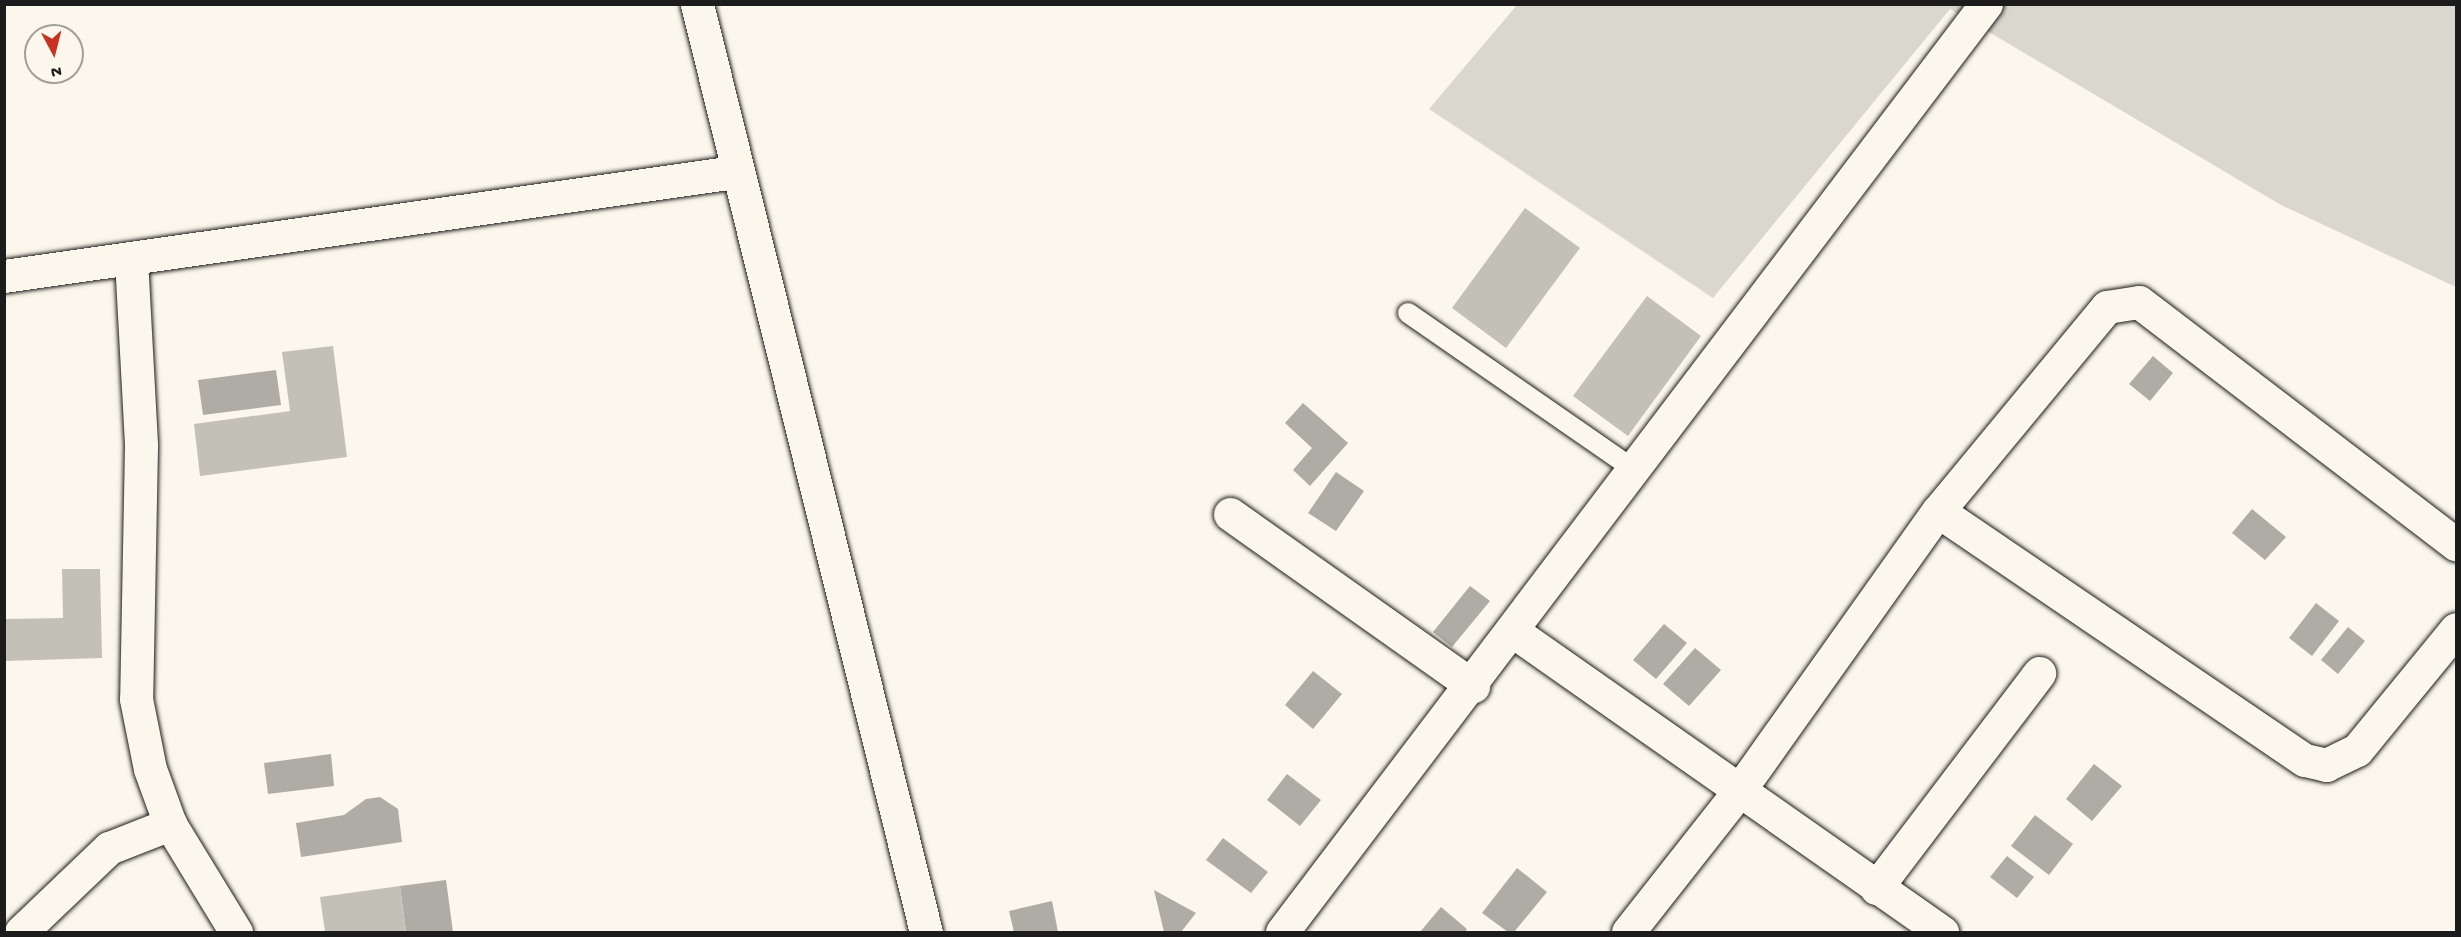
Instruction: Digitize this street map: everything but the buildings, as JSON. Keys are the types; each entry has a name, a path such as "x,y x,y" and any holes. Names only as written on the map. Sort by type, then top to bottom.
{"street":[{"path":"697,4 735,172 926,933"},
{"path":"1282,933 1514,632 1986,4"},
{"path":"4,276 735,172"},
{"path":"131,259 141,446 136,699 150,769 170,824 236,933"},
{"path":"1628,933 1738,792 1938,511 2096,315 2120,302 2139,302 2457,544"},
{"path":"1938,511 2304,759 2326,765 2357,750 2457,629"},
{"path":"1230,514 1473,686"},
{"path":"1514,632 1738,792 1942,933"},
{"path":"1876,888 2039,673"},
{"path":"21,933 110,848 170,824"}],"lane":[{"path":"1408,312 1636,471"}],"shaded area":[{"path":"1517,5 2456,5 2456,287 2281,205 1950,9 1713,298 1429,109"},
{"path":"2153,356 2173,373 2150,401 2129,384"},
{"path":"276,370 281,405 203,415 198,380"},
{"path":"1303,403 1348,443 1310,486 1293,470 1312,448 1285,423"},
{"path":"1336,472 1364,491 1336,531 1308,513"},
{"path":"2252,509 2286,537 2265,560 2232,533"},
{"path":"1470,586 1490,601 1452,647 1433,632"},
{"path":"2316,603 2339,621 2312,656 2289,638"},
{"path":"1664,624 1687,643 1656,679 1633,660"},
{"path":"2348,627 2365,641 2338,674 2321,660"},
{"path":"1695,648 1721,670 1689,706 1663,684"},
{"path":"1313,671 1342,694 1313,729 1285,705"},
{"path":"331,754 334,786 268,794 264,763"},
{"path":"2094,764 2122,786 2092,821 2066,799"},
{"path":"1287,774 1321,800 1300,826 1267,800"},
{"path":"380,797 398,809 402,842 301,857 296,823 344,815 366,799"},
{"path":"2035,815 2073,844 2049,875 2011,846"},
{"path":"1223,838 1268,872 1251,893 1206,860"},
{"path":"2007,856 2034,877 2017,898 1990,877"},
{"path":"1517,868 1547,892 1514,932 1508,932 1482,913"},
{"path":"446,880 453,932 406,932 400,886"},
{"path":"1154,890 1196,913 1181,932 1164,932"},
{"path":"1052,901 1058,932 1014,932 1009,911"},
{"path":"1441,907 1467,929 1465,932 1420,932"}]}
